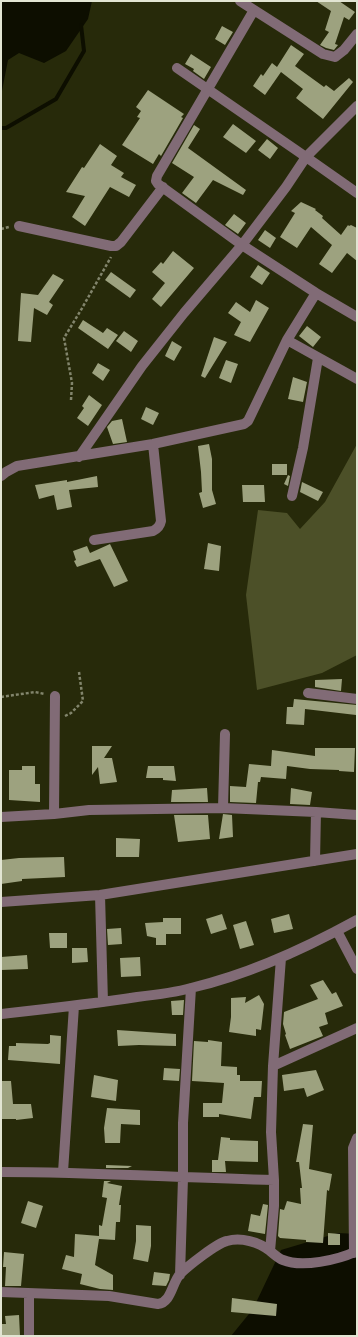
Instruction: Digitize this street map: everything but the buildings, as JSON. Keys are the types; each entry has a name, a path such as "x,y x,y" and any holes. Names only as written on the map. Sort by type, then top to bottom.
{"street":[{"path":"240,1 323,54 335,57 344,50 357,34"},
{"path":"254,10 157,176 156,181 242,245 316,293 357,317"},
{"path":"177,68 357,193"},
{"path":"79,457 142,366 184,313 242,245 286,187 306,157 357,106"},
{"path":"19,226 116,246 121,242 163,187"},
{"path":"1,476 17,466 154,444 244,424 248,421 287,340 316,293"},
{"path":"287,340 357,379"},
{"path":"292,496 303,448 318,358"},
{"path":"94,540 158,529 161,521 154,444"},
{"path":"308,693 357,699"},
{"path":"54,814 55,696"},
{"path":"223,808 225,734"},
{"path":"1,817 54,814 89,810 223,808 357,815"},
{"path":"314,860 316,812"},
{"path":"1,902 100,895 357,854"},
{"path":"100,895 103,1002"},
{"path":"1,1014 74,1006 191,988 226,978 281,958 357,920"},
{"path":"337,931 357,969"},
{"path":"270,1251 274,1206 271,1132 273,1066 281,958"},
{"path":"180,1275 183,1178 182,1123 191,988"},
{"path":"64,1172 74,1006"},
{"path":"273,1066 357,1028"},
{"path":"1,1292 109,1296 163,1304 180,1275 220,1243 228,1240 254,1242 283,1260 294,1263 340,1258 356,1252 353,1148 357,1138"},
{"path":"1,1172 64,1172 183,1178 274,1180"},
{"path":"29,1294 29,1336"}],"path":[{"path":"71,400 72,383 64,338 96,286 116,246"},
{"path":"55,722 71,713 83,701 79,672"},
{"path":"1,697 35,692 55,696"}],"green space":[{"path":"357,444 357,655 322,673 257,690 246,595 258,510 287,513 300,529 325,502"}],"shaded area":[{"path":"1,1 92,1 88,19 66,51 44,63 19,53 8,60 1,96"},
{"path":"338,1233 357,1234 357,1336 231,1336 253,1309 281,1250"}],"waterway":[{"path":"1,128 6,128 56,99 84,51 81,25"}]}
